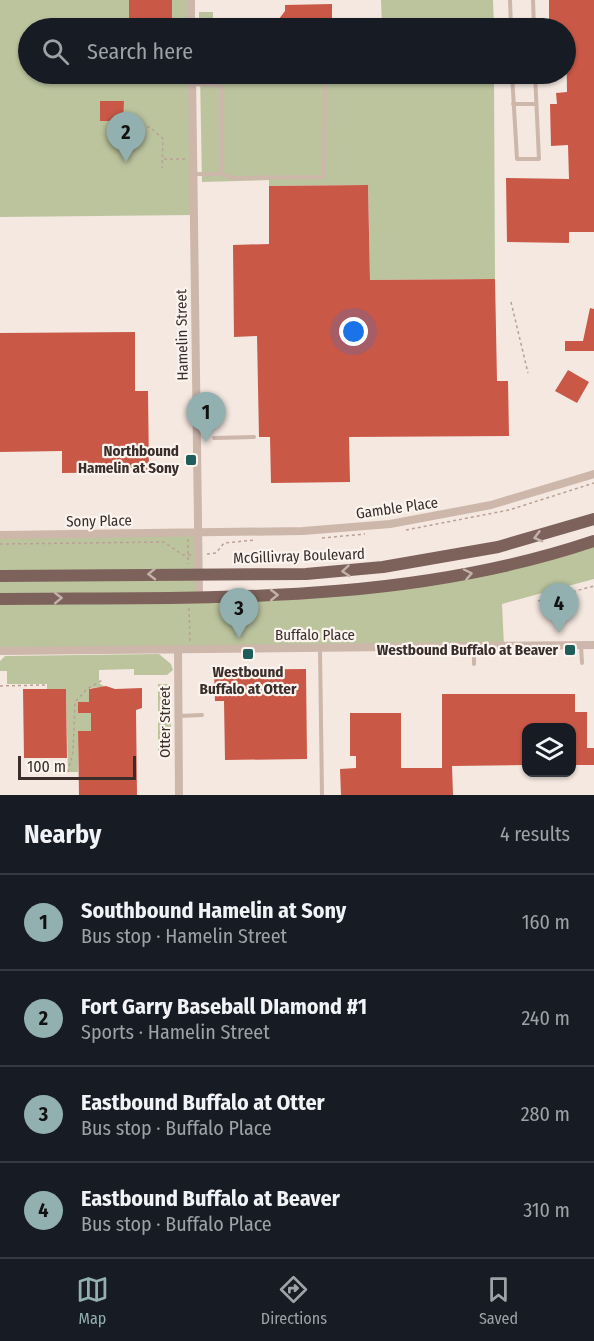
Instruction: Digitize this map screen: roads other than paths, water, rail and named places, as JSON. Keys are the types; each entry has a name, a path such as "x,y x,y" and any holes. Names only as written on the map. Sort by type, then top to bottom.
{"main road":[{"name":"McGillivray Boulevard","path":"0,576 194,572 306,574 415,563 508,545 594,519"},
{"path":"0,599 194,599 321,593 402,586 508,566 594,541"}],"street":[{"path":"191,0 191,18"},
{"name":"Hamelin Street","path":"192,84 199,533 194,572 194,599"},
{"name":"Gamble Place","path":"199,533 303,531 399,523 510,500 594,474"},
{"name":"Sony Place","path":"0,535 199,533"},
{"name":"Buffalo Place","path":"0,651 594,645"},
{"name":"Otter Street","path":"178,649 179,795"}],"lane":[{"path":"510,0 511,18"},
{"path":"533,0 534,18"},
{"path":"192,84 219,85 222,90 222,174"},
{"path":"194,174 222,174 233,178 324,177 326,84"},
{"path":"512,84 517,159 539,159 535,84"},
{"path":"513,104 535,104"},
{"path":"214,438 254,437"},
{"path":"581,645 582,663"},
{"path":"474,646 474,664"},
{"path":"320,649 322,795"},
{"path":"179,716 202,716"}],"place":[{"name":"Fort Garry Baseball DIamond #1","path":"126,162"},
{"name":"Southbound Hamelin at Sony","path":"206,442"},
{"name":"Northbound Hamelin at Sony","path":"191,460"},
{"name":"Eastbound Buffalo at Beaver","path":"559,633"},
{"name":"Eastbound Buffalo at Otter","path":"239,638"},
{"name":"Westbound Buffalo at Beaver","path":"570,650"},
{"name":"Westbound Buffalo at Otter","path":"248,654"}]}
